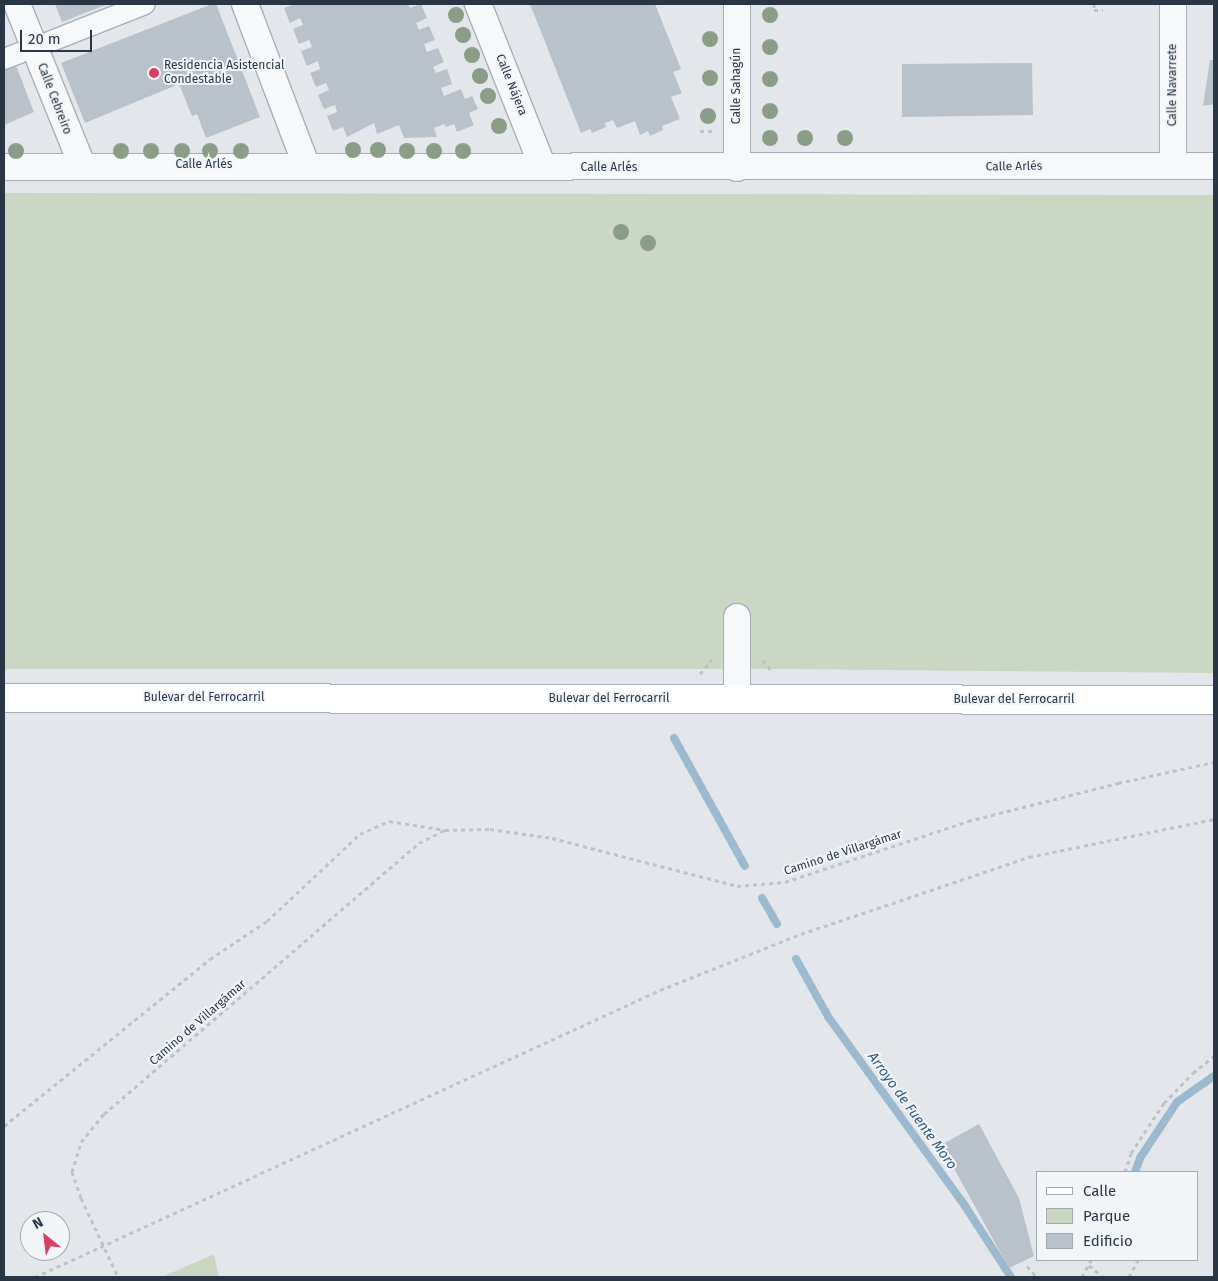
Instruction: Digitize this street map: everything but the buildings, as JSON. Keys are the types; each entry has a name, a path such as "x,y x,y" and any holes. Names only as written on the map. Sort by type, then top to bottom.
{"main road":[{"name":"Bulevar del Ferrocarril","path":"4,698 1214,700"}],"street":[{"name":"Calle Cebreiro","path":"17,4 82,165"},
{"path":"49,42 146,4"},
{"path":"245,4 306,165"},
{"name":"Calle Nájera","path":"478,4 543,167"},
{"name":"Calle Sahagún","path":"737,4 737,168"},
{"name":"Calle Navarrete","path":"1173,4 1173,166"},
{"name":"Calle Arlés","path":"4,167 82,165 737,168 1214,166"},
{"path":"737,617 737,699"}],"path":[{"path":"1094,4 1094,10 1103,10"},
{"name":"Camino de Villargámar","path":"4,1126 187,977 267,921 360,834 389,821 445,830 490,829 552,838 737,886 786,882 968,821 1118,783 1214,762"},
{"path":"35,1277 660,990 801,934 1029,857 1214,819"},
{"name":"Camino de Villargámar","path":"118,1277 81,1198 72,1172 81,1142 104,1114 419,843 445,830"},
{"path":"1125,1171 1132,1153 1164,1104 1192,1073 1214,1056"},
{"path":"1082,1277 1091,1261"},
{"path":"1129,1277 1137,1261"},
{"path":"1089,1265 1103,1277"},
{"path":"1027,1266 1037,1277"}],"green space":[{"path":"4,193 1214,195 1214,673 784,669 4,669"},
{"path":"214,1254 219,1277 162,1277"}],"waterway":[{"name":"Arroyo de Fuente Moro","path":"674,738 745,866"},
{"name":"Arroyo de Fuente Moro","path":"762,898 777,924"},
{"name":"Arroyo de Fuente Moro","path":"796,959 829,1018 965,1206 1011,1277"},
{"path":"1135,1171 1140,1158 1177,1102 1214,1076"}],"place":[{"name":"Residencia Asistencial Condestable","path":"154,73"}]}
